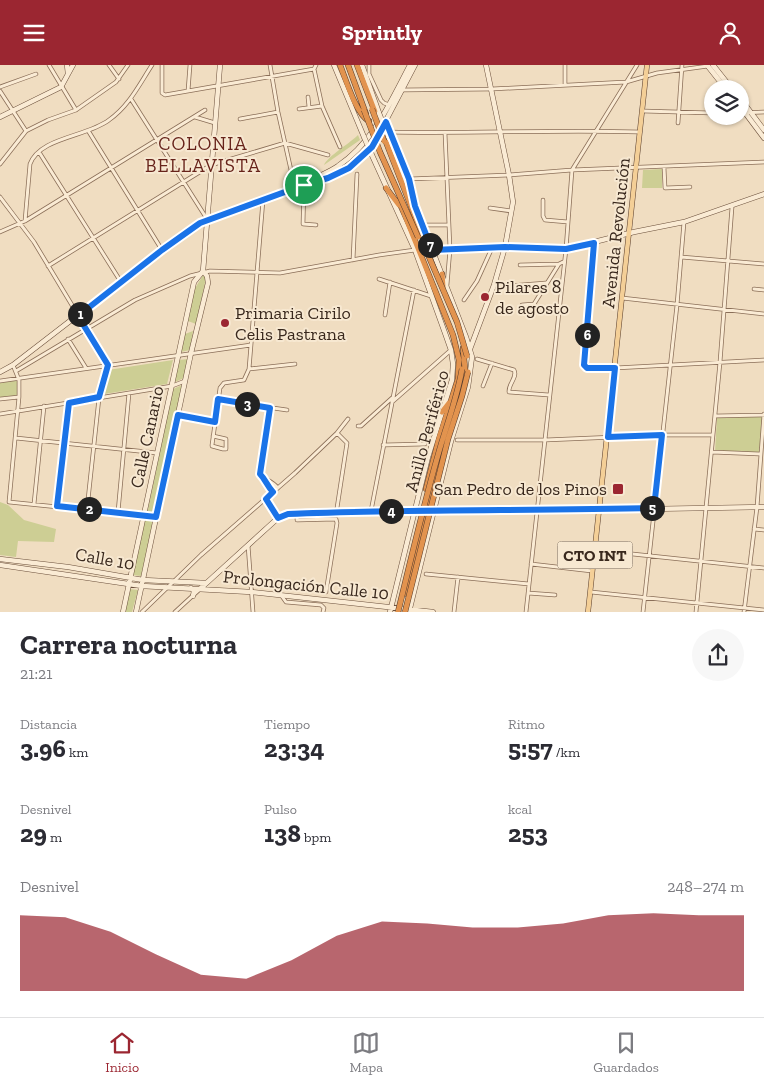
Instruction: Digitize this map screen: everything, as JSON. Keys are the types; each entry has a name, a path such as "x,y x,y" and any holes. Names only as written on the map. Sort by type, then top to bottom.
{"highway":[{"path":"340,65 358,108 370,124"},
{"path":"347,65 380,152 430,267 451,322 460,353 462,369 396,612"},
{"name":"Anillo Periférico","path":"347,65 453,335 459,369 422,507 418,512 396,612"},
{"path":"356,65 413,219 457,322 467,356 468,372 448,439 406,611"},
{"name":"Anillo Periférico","path":"356,65 388,137 445,287 463,350 465,369 462,391 445,441 404,604 406,611"},
{"path":"386,188 393,195 404,213"},
{"path":"442,274 445,287"},
{"path":"442,412 452,399"}],"main road":[{"name":"Avenida Revolución","path":"588,612 648,65"}],"street":[{"path":"49,65 76,110"},
{"path":"67,65 68,75"},
{"path":"0,117 61,87 74,65"},
{"path":"109,65 119,79"},
{"path":"0,164 26,131 76,110 119,79 128,65"},
{"path":"25,221 30,165 39,152 58,140 89,131 115,116 131,99 152,65"},
{"path":"162,65 163,95 218,87 315,67 322,106 340,147"},
{"path":"188,91 190,65"},
{"name":"Calle Canario","path":"123,612 194,282 203,271 220,65"},
{"path":"270,65 284,143 295,188"},
{"path":"334,65 414,250 451,350 453,364 452,380 428,457 418,512 391,609"},
{"path":"362,65 378,116 386,122 388,137 442,274"},
{"path":"369,65 369,74 381,100 389,105"},
{"path":"0,372 13,365 162,250 207,219 328,178 357,161 372,147 386,122 410,65"},
{"path":"304,185 337,167 353,154 366,137 378,116 400,90 415,65"},
{"path":"470,351 494,285 505,247 512,211 509,175 486,65"},
{"path":"565,65 565,85"},
{"path":"526,612 566,249 572,170 598,131 637,65"},
{"path":"400,90 492,89 626,82 682,67 712,65"},
{"path":"712,65 721,80"},
{"path":"712,65 724,80"},
{"path":"678,123 682,67"},
{"path":"0,87 36,74"},
{"path":"0,91 26,131"},
{"path":"308,97 310,107"},
{"path":"131,99 207,219"},
{"path":"299,109 322,106"},
{"path":"749,107 755,113 764,130"},
{"path":"0,232 20,224 205,110"},
{"path":"643,111 704,113"},
{"path":"240,119 278,112"},
{"path":"749,113 764,112"},
{"path":"195,117 215,123"},
{"path":"749,117 764,139"},
{"path":"89,131 162,250"},
{"path":"388,137 445,133 641,132"},
{"path":"433,612 406,611 451,441 468,387 472,357 445,287 450,249 445,133"},
{"path":"388,137 409,179 415,206"},
{"path":"48,266 211,165 284,143 328,155"},
{"path":"39,152 121,282"},
{"path":"409,179 764,162"},
{"path":"664,167 665,188 690,187"},
{"path":"354,260 357,174"},
{"path":"304,185 303,225 316,225"},
{"path":"432,250 493,247 566,249 684,222 732,207 764,194"},
{"path":"0,197 48,266 108,365 99,397 88,509"},
{"path":"213,437 226,439 226,449 212,447 213,437 218,399 221,385 244,380 249,369 263,200"},
{"path":"543,201 543,216 545,220 568,222"},
{"path":"696,612 705,507 712,453 732,207"},
{"path":"490,208 512,211"},
{"path":"643,612 677,305 684,222"},
{"path":"422,225 449,225"},
{"path":"594,243 584,365 587,368 764,360"},
{"path":"464,300 477,281 493,247"},
{"path":"16,371 135,299 203,271 288,272 414,250"},
{"path":"681,257 764,265"},
{"path":"520,265 559,264 564,262"},
{"path":"522,305 534,304 559,264"},
{"name":"Calle Canario","path":"136,612 190,353 208,283 207,276 203,271"},
{"path":"379,279 432,296"},
{"path":"384,315 390,282"},
{"path":"509,286 547,283"},
{"path":"754,289 764,290"},
{"path":"371,511 414,290"},
{"path":"622,299 764,314"},
{"path":"68,339 86,369"},
{"path":"0,381 19,380 108,365 251,345"},
{"path":"392,403 451,350"},
{"path":"477,359 516,372 509,389 510,392 550,395"},
{"path":"483,385 492,363"},
{"path":"249,369 295,364"},
{"path":"13,365 19,380 19,411 9,501 156,517"},
{"path":"0,415 172,386 185,381"},
{"path":"118,513 129,393"},
{"path":"0,399 19,397"},
{"path":"358,425 361,425 392,398"},
{"path":"218,399 287,410"},
{"path":"57,506 69,403"},
{"path":"34,504 44,407"},
{"path":"270,408 260,474 278,488"},
{"path":"715,416 764,414 754,529 744,610"},
{"path":"178,415 215,422"},
{"path":"142,612 208,549 266,499 337,433 348,419"},
{"path":"337,433 347,443 337,508"},
{"path":"457,440 545,440 662,435 713,435"},
{"path":"16,438 158,453"},
{"path":"383,445 425,443"},
{"path":"712,453 760,454"},
{"path":"266,480 267,485 273,492"},
{"path":"266,499 278,518"},
{"path":"175,612 278,518 288,514 371,511 536,511 764,507"},
{"path":"297,514 297,520 336,519 337,523 326,592"},
{"path":"754,529 764,530"},
{"path":"248,545 252,612"},
{"path":"595,550 764,568"},
{"name":"Calle 10","path":"0,559 68,567 143,580 206,583"},
{"path":"531,564 593,571"},
{"name":"Calle 10","path":"0,565 142,586 201,589"},
{"path":"426,574 529,584"},
{"path":"454,612 458,577"},
{"path":"191,588 194,591 193,596"},
{"name":"Prolongación Calle 10","path":"201,589 280,595 406,611"},
{"path":"591,592 744,610 764,610"},
{"path":"528,593 555,595"},
{"path":"280,595 286,602 321,605 324,610"}],"green space":[{"path":"358,135 360,140 324,165 326,161"},
{"path":"662,169 662,188 642,188 643,170"},
{"path":"203,275 206,278 196,324 188,321 194,290"},
{"path":"193,331 190,350 181,352 185,334"},
{"path":"188,359 184,378 175,382 179,360"},
{"path":"173,360 167,384 104,394 108,370"},
{"path":"17,380 19,396 0,398 0,383"},
{"path":"182,385 154,513 153,515 147,514 173,389"},
{"path":"763,416 759,452 715,452 717,417"},
{"path":"0,502 8,505 24,520 56,529 54,542 18,541 16,557 0,555"},
{"path":"147,519 153,522 141,576 132,575 144,520"},
{"path":"129,589 138,590 132,612 124,612"}],"place":[{"name":"Pilares 8 de agosto","path":"485,297"},
{"name":"Primaria Cirilo Celis Pastrana","path":"225,323"},
{"name":"San Pedro de los Pinos","path":"618,489"}],"district":[{"name":"COLONIA BELLAVISTA","path":"203,154"}],"route":[{"path":"386,122 409,179 415,206 432,250 505,247 566,249 594,243 584,365 587,368 615,368 608,437 662,435 654,508 536,511 371,511 288,514 278,518 266,499 273,492 260,474 270,408 218,399 215,422 178,415 156,517 57,506 69,403 99,397 108,365 78,316 162,250 200,223 304,185 322,181 349,168 372,147 386,122"}]}
